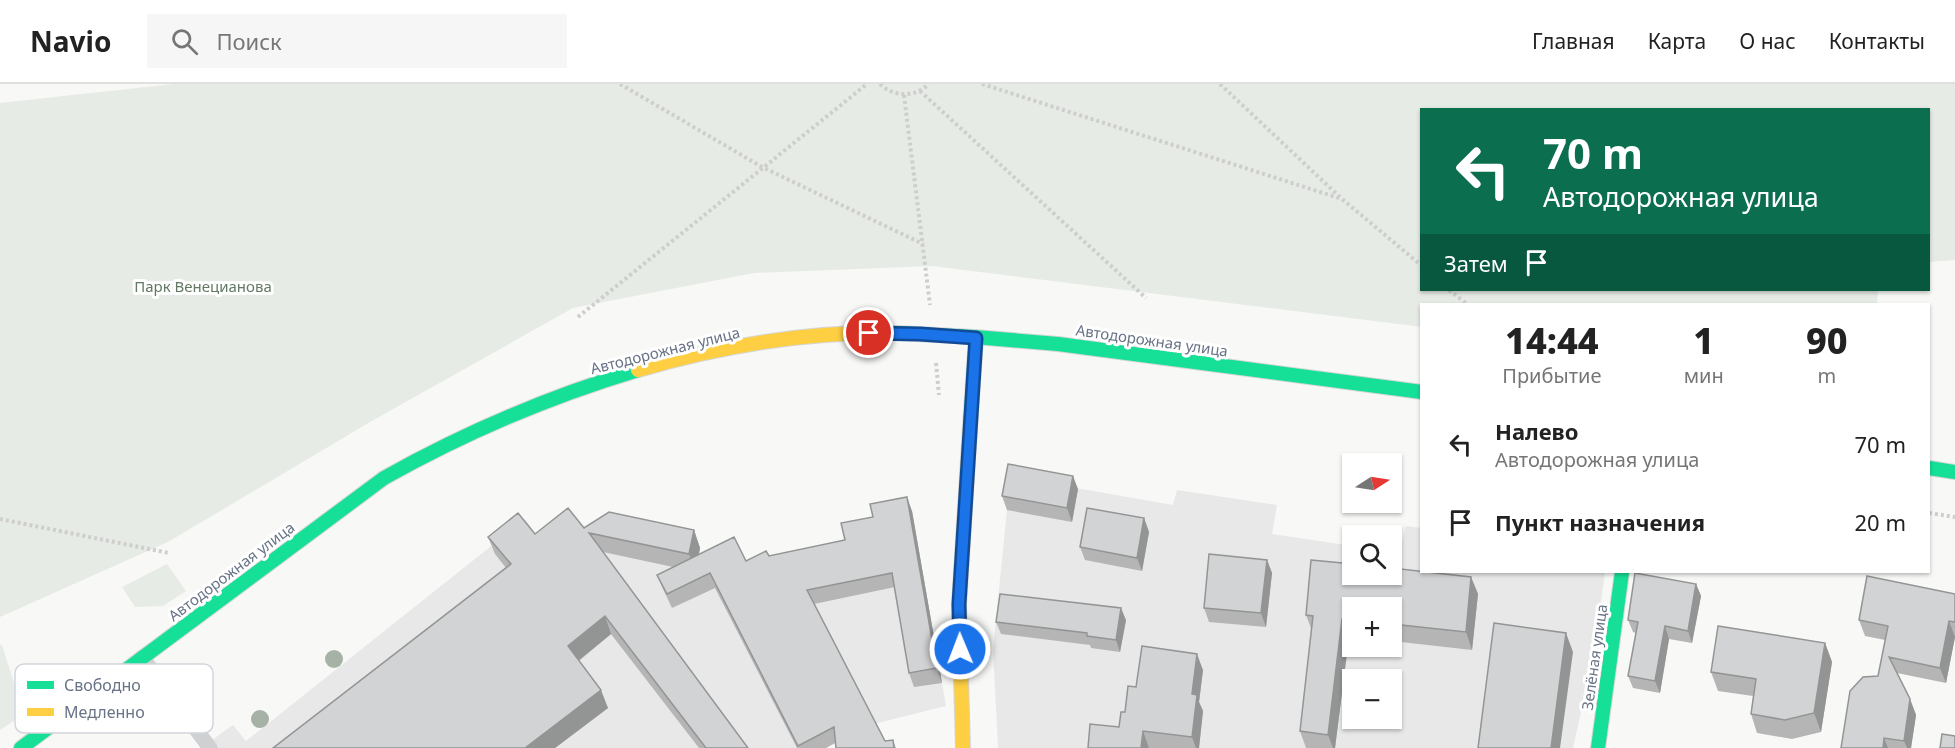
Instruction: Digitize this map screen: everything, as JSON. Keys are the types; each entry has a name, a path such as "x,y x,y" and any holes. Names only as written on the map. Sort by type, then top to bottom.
{"main road":[{"name":"Автодорожная улица","path":"133,664 384,478 449,442 556,397 623,375 740,347 800,338 869,333 920,334 1052,343 1420,392"},
{"path":"963,748 959,604 976,338"},
{"path":"1930,468 1955,472"},
{"name":"Зелёная улица","path":"1598,748 1622,573"},
{"name":"Автодорожная улица","path":"21,748 41,733"}],"lane":[{"path":"142,657 147,664"},
{"path":"199,733 210,748"}],"path":[{"path":"620,84 762,167 923,244"},
{"path":"578,317 867,84"},
{"path":"880,84 892,92 904,95 920,91 929,84"},
{"path":"982,84 1342,199"},
{"path":"1220,84 1342,199 1420,264"},
{"path":"920,91 1146,298"},
{"path":"1450,291 1466,303"},
{"path":"1930,513 1955,517"},
{"path":"0,519 169,553"}],"shaded area":[{"path":"1013,477 1173,505 1177,490 1277,505 1272,534 1342,544 1342,585 1402,585 1402,541 1406,526 1420,528 1420,573 1605,573 1593,659 1573,748 998,748 993,649 1007,510"},
{"path":"912,511 946,706 874,724 826,748 201,748 233,725 246,741 525,519 546,548 575,526 696,571 750,576 776,573 847,537"}],"green space":[{"name":"Парк Венецианова","path":"173,84 1955,84 1955,260 1930,262 1930,108 1420,108 1420,291 1878,291 1877,303 1420,303 1420,327 932,266 754,273 573,308 370,422 168,542 0,617 0,103"},
{"path":"167,564 186,591 163,606 135,607 122,587"},
{"path":"0,645 2,645 15,686 15,720 0,730"}],"building":[{"path":"1008,464 1073,476 1067,508 1002,496"},
{"path":"907,497 937,668 909,673 892,573 807,590 885,741 893,740 894,748 836,748 834,727 798,746 710,573 667,594 657,575 734,537 746,561 766,551 769,556 845,540 841,523 873,517 870,504"},
{"path":"568,508 584,528 609,512 694,530 689,554 589,533 748,748 706,748 605,616 568,646 601,690 525,748 273,748 511,564 488,537 518,513 535,534"},
{"path":"1087,508 1144,518 1137,558 1080,547"},
{"path":"1209,554 1267,560 1261,613 1204,608"},
{"path":"1311,560 1342,563 1342,585 1402,585 1402,569 1471,577 1466,632 1402,625 1402,597 1342,597 1342,619 1328,735 1300,731 1313,616 1306,615"},
{"path":"1635,573 1696,584 1688,631 1665,626 1655,681 1628,676 1638,622 1628,620"},
{"path":"1867,576 1955,594 1955,622 1949,621 1940,668 1889,657 1910,699 1904,741 1884,738 1883,748 1841,748 1850,691 1863,677 1878,676 1888,626 1859,620"},
{"path":"1000,594 1121,608 1116,640 1087,636 1087,633 996,622"},
{"path":"1494,623 1566,633 1551,748 1478,748"},
{"path":"1718,626 1825,643 1814,713 1785,720 1751,714 1756,679 1711,672"},
{"path":"1142,646 1197,654 1192,694 1197,695 1192,737 1143,731 1141,748 1088,748 1090,724 1119,727 1121,712 1125,712 1128,686 1136,687"},
{"path":"1942,734 1955,736 1955,748 1940,748"}],"traffic: fast":[{"path":"897,333 1058,344 1420,392"},
{"path":"970,427 976,337"},
{"path":"134,664 384,478 508,417 638,370"},
{"path":"1930,468 1955,472"},
{"path":"1598,748 1622,573"},
{"path":"21,748 41,733"}],"traffic: slow":[{"path":"638,370 669,361 766,342 831,335 897,333"},
{"path":"963,748 959,605 970,427"}],"route":[{"path":"869,333 976,338 959,604 960,649"}]}
